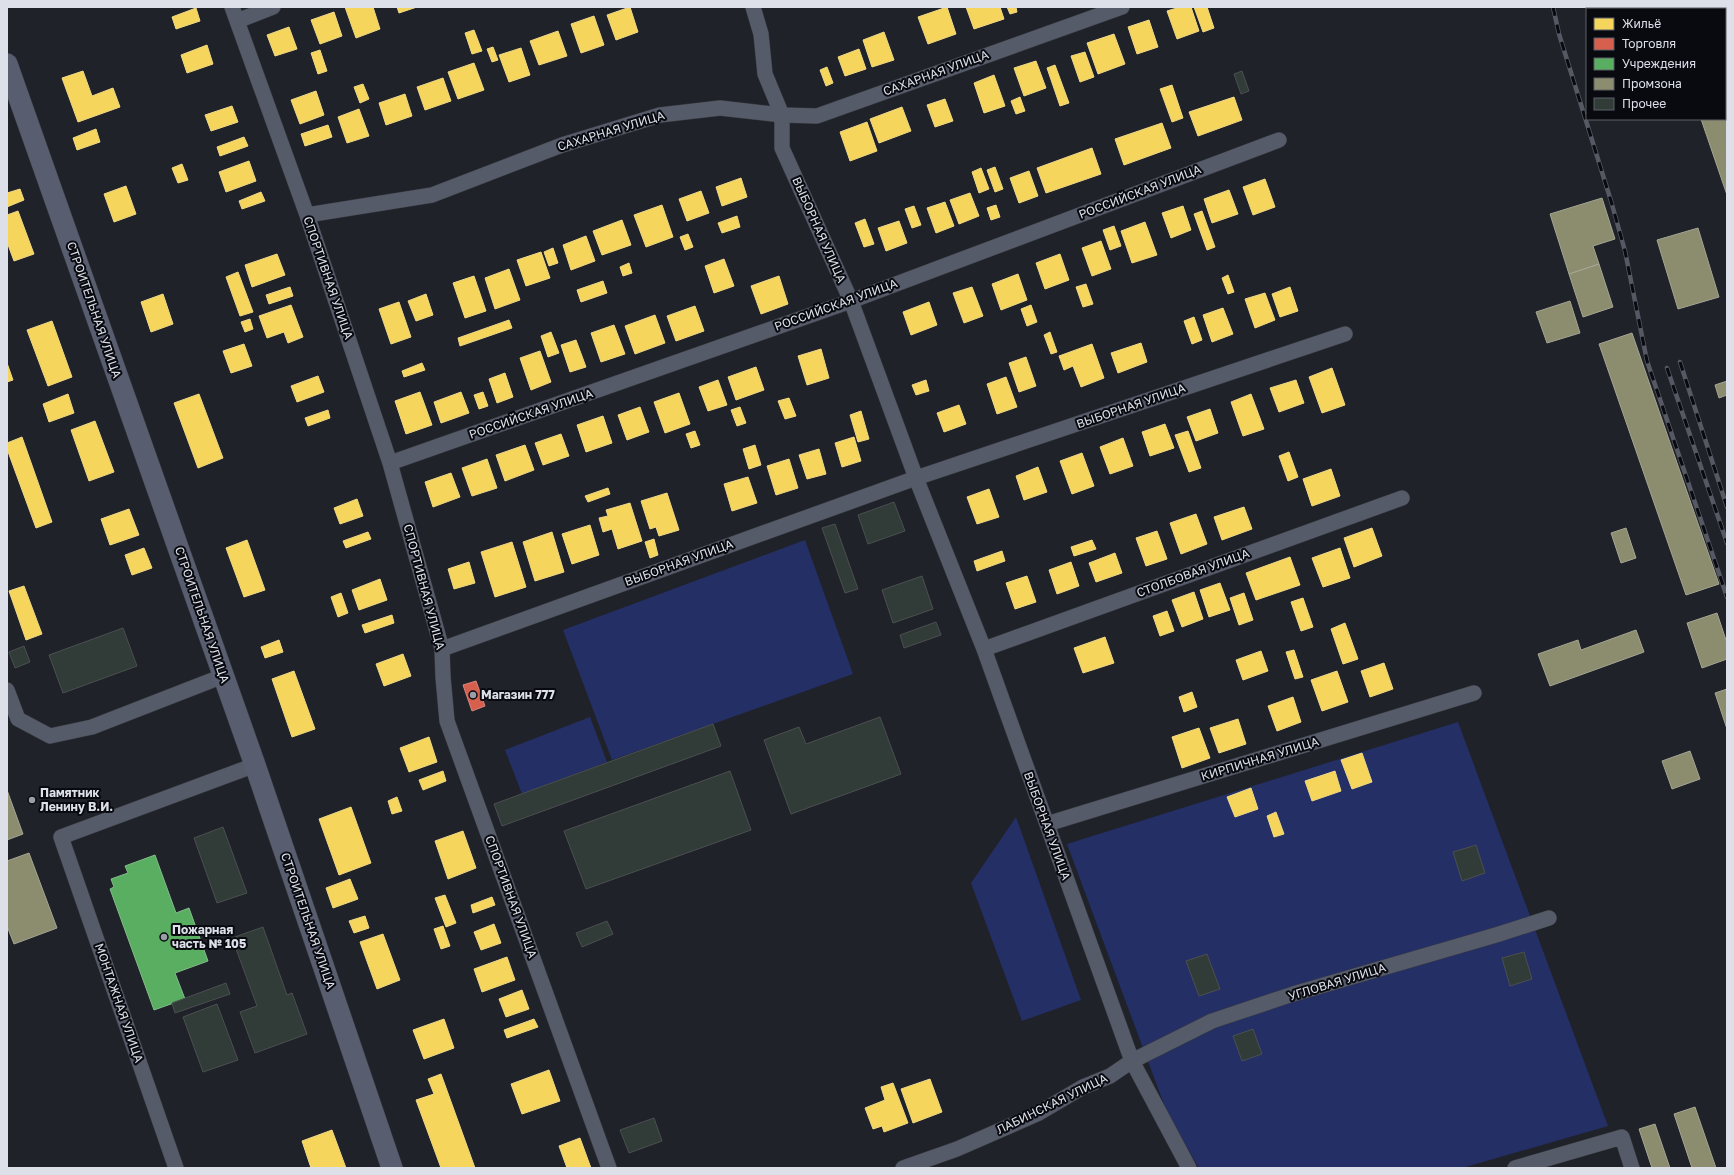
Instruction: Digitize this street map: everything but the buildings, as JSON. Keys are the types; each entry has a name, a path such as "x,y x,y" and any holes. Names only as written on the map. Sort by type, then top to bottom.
{"street":[{"path":"234,14 273,7"},
{"path":"753,7 761,34 765,74 782,115"},
{"name":"САХАРНАЯ УЛИЦА","path":"307,216 432,194 562,145 660,115 720,108 782,115 817,116 1122,7"},
{"name":"СПОРТИВНАЯ УЛИЦА","path":"234,14 307,216 390,463 442,649 447,721 609,1168"},
{"name":"СТРОИТЕЛЬНАЯ УЛИЦА","path":"7,64 255,765 392,1168"},
{"name":"ВЫБОРНАЯ УЛИЦА","path":"782,115 782,148 851,301 916,478 984,649 1132,1061 1188,1168"},
{"name":"РОССИЙСКАЯ УЛИЦА","path":"390,463 851,301 1279,140"},
{"name":"ВЫБОРНАЯ УЛИЦА","path":"442,649 916,478 1345,334"},
{"name":"СТОЛБОВАЯ УЛИЦА","path":"984,649 1402,498"},
{"path":"7,690 18,719 50,736 92,727 223,676"},
{"name":"КИРПИЧНАЯ УЛИЦА","path":"1047,824 1474,694"},
{"name":"МОНТАЖНАЯ УЛИЦА","path":"176,1168 61,837 255,765"},
{"name":"УГЛОВАЯ УЛИЦА","path":"1132,1061 1212,1022 1293,994 1496,935 1549,918"},
{"name":"ЛАБИНСКАЯ УЛИЦА","path":"903,1168 956,1148 1037,1114 1083,1087 1110,1076 1132,1061"},
{"path":"1515,1168 1622,1137 1632,1168"}],"shaded area":[{"path":"805,540 853,674 612,760 563,630"},
{"path":"590,717 607,762 522,794 505,750"},
{"path":"1458,722 1608,1126 1462,1168 1199,1168 1168,1115 1067,844"},
{"path":"1016,817 1081,1000 1022,1021 971,883"}],"railway":[{"path":"1553,7 1559,34 1625,251 1647,361 1727,597"},
{"path":"1680,362 1727,507"},
{"path":"1667,368 1727,543"}],"place":[{"name":"Магазин 777","path":"473,695"},
{"name":"Памятник Ленину В.И.","path":"32,800"},
{"name":"Пожарная часть № 105","path":"164,937"}]}
